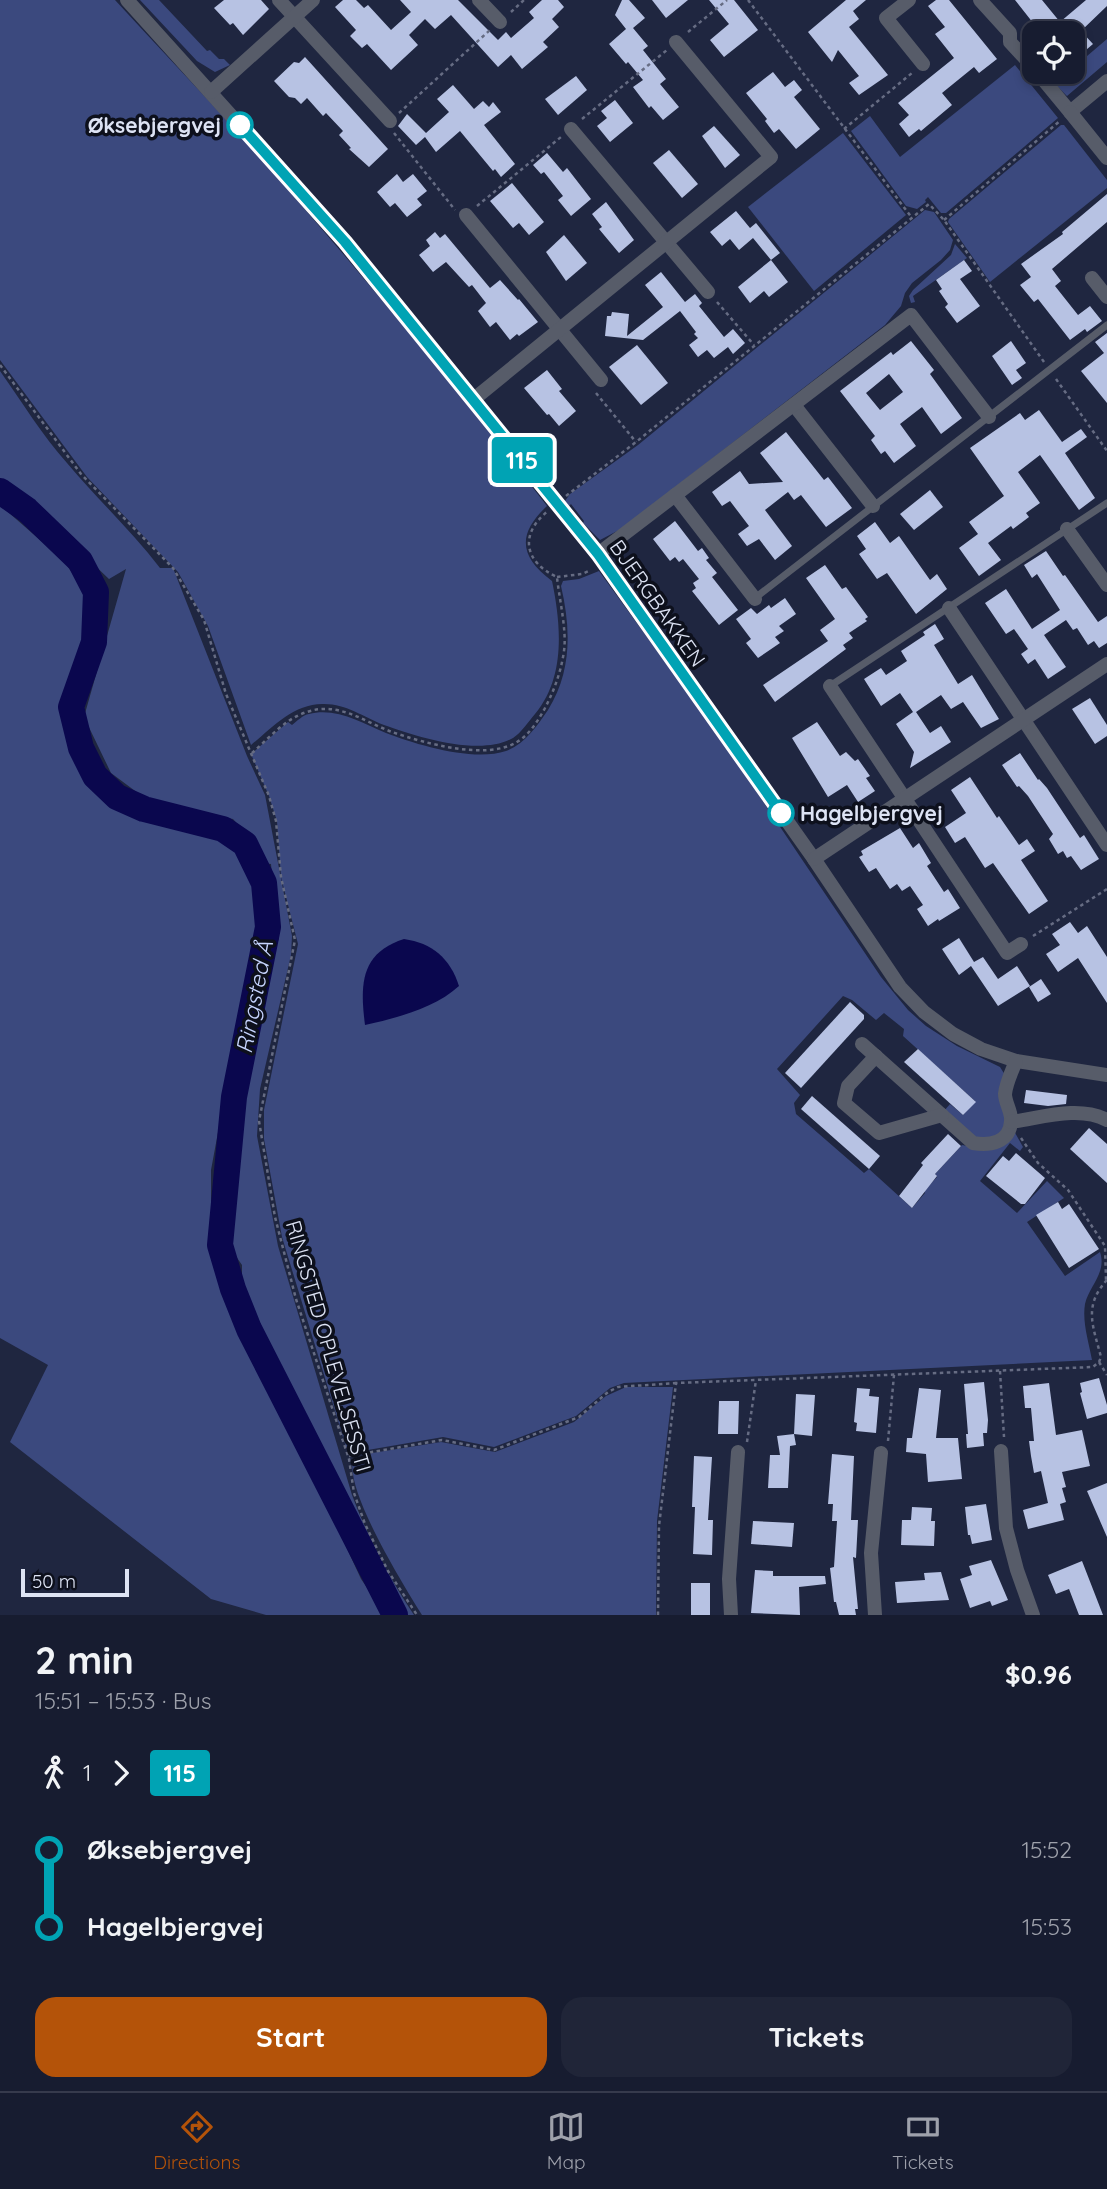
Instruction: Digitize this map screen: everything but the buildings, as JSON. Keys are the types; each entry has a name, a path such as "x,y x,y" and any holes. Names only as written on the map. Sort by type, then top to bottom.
{"street":[{"name":"BJERGBAKKEN","path":"127,0 345,242 558,503 601,558 814,859 900,987 924,1012 953,1034 981,1049 1016,1061 1107,1075"},
{"path":"279,0 390,121"},
{"path":"211,92 313,0"},
{"path":"479,0 500,22"},
{"path":"909,0 886,19 923,64"},
{"path":"979,0 1010,33 1010,42 1022,55"},
{"path":"474,400 771,157 676,42"},
{"path":"1070,112 1107,81"},
{"path":"1047,84 1107,158"},
{"path":"571,129 708,292"},
{"path":"466,215 601,380"},
{"path":"1092,278 1107,297"},
{"path":"601,558 675,495 911,315 989,417"},
{"path":"794,405 873,506"},
{"path":"675,495 754,598"},
{"path":"1067,529 1107,584"},
{"path":"949,608 1107,845"},
{"path":"814,859 1107,664"},
{"path":"830,686 1007,953 1021,944"},
{"path":"862,1044 972,1143 984,1145 997,1143 1007,1135 1011,1122 1005,1096 1006,1085 1016,1061"},
{"path":"876,1056 848,1086 844,1103 879,1133 942,1115"},
{"path":"1011,1122 1069,1113 1097,1115 1107,1121"},
{"path":"1001,1451 1006,1528 1032,1615"},
{"path":"731,1615 729,1579 738,1452"},
{"path":"875,1615 871,1553 881,1453"}],"lane":[{"path":"754,598 1107,325"},
{"path":"830,686 1107,503"}],"path":[{"path":"524,0 387,124 458,214 466,215 727,0"},
{"path":"748,0 912,218"},
{"path":"844,129 923,64"},
{"path":"944,220 1070,112"},
{"path":"708,292 754,345"},
{"name":"RINGSTED OPLEVELSESSTI","path":"0,365 81,474 173,568 204,620 226,694 270,796 276,821 281,877 295,940 259,1121 275,1217 296,1299 348,1456 354,1493 365,1524 388,1571 416,1615"},
{"path":"601,380 596,392 636,442"},
{"path":"558,503 537,520 528,537 531,554 538,565 557,577 582,575 601,558"},
{"path":"251,754 288,722 307,711 331,710 352,713 390,731 455,748 499,749 516,743 535,726 556,689 565,648 557,577"},
{"path":"1021,944 1107,889"},
{"path":"348,1456 442,1440 494,1450 579,1417 608,1392 618,1387 1093,1367 1101,1357 1091,1319 1092,1304 1097,1292 1107,1280 1105,1246 1068,1190 1038,1163 1011,1122"},
{"path":"1099,1362 1107,1375"},
{"path":"1000,1371 1004,1444 1001,1451"},
{"path":"881,1453 888,1448 894,1375"},
{"path":"738,1452 746,1446 756,1380"},
{"path":"658,1615 659,1526 676,1383"}],"shaded area":[{"path":"0,0 115,0 223,116 318,224 434,363 547,506 531,526 526,544 533,563 552,581 559,632 556,667 545,699 525,727 513,738 484,746 449,743 398,730 340,706 324,704 293,712 251,745 208,626 178,572 87,477 0,360"},
{"path":"140,0 159,0 207,51 210,50 230,65 215,72 197,61"},
{"path":"1107,39 1107,62 1085,81 1085,58"},
{"path":"1015,65 1022,74 1022,84 1030,84 1058,118 946,213 941,213 928,197 917,209 906,206 851,131 870,116 900,157"},
{"path":"1055,84 1081,84 1067,96"},
{"path":"1064,125 1107,180 1107,188 990,282 948,222 949,219"},
{"path":"843,133 906,215 814,291 748,207"},
{"path":"925,210 934,212 953,240 950,250 912,283 901,306 885,325 621,529 600,540 583,523 571,504 569,506 565,501 570,494 638,445"},
{"path":"955,244 967,258 913,296 915,302 911,303 909,296 913,290 951,255"},
{"path":"0,371 49,441 78,476 160,568 173,568 265,795 292,936 291,955 260,1089 257,1136 278,1246 352,1495 380,1557 414,1615 400,1615 369,1558 331,1472 257,1327 249,1301 242,1291 242,1265 226,1242 229,1235 237,1114 272,953 279,939 271,864 262,863 254,843 233,819 154,805 111,773 84,717 126,569 109,579 44,512 0,478"},
{"path":"0,505 64,561 81,586 89,605 83,650 66,704 70,731 85,774 111,803 158,825 217,835 239,846 253,870 261,907 235,1064 221,1116 211,1170 211,1229 225,1294 284,1412 361,1579 386,1615 266,1615 211,1599 10,1442 48,1365 0,1338"},
{"path":"599,571 721,739 881,977 908,1010 926,1026 957,1046 1000,1067 1005,1075 1000,1093 1006,1120 1004,1128 997,1136 985,1140 972,1137 944,1111 950,1104 963,1115 975,1101 903,1036 904,1029 884,1013 876,1020 843,996 777,1069 800,1095 794,1103 796,1114 864,1173 869,1169 912,1208 937,1177 935,1174 962,1145 985,1149 997,1147 1009,1139 1014,1131 1023,1147 1020,1151 1010,1143 980,1181 1017,1213 1047,1181 1064,1198 1027,1222 1065,1276 1100,1252 1101,1266 1087,1297 1084,1311 1092,1360 624,1383 610,1388 576,1416 494,1447 443,1437 362,1451 351,1451 346,1447 282,1237 264,1139 264,1110 298,944 281,877 277,821 251,754 288,722 292,725 309,714 319,712 349,717 399,738 446,751 478,755 513,748 525,739 548,710 562,680 568,634 561,586 563,581 579,579"},
{"path":"404,939 423,944 439,954 451,967 459,986 427,1006 365,1025 363,997 366,972 379,953"},
{"path":"626,1387 673,1387 657,1521 656,1615 422,1615 367,1515 353,1474 353,1460 366,1454 441,1442 495,1452 574,1422 606,1396"}],"waterway":[{"name":"Ringsted Å","path":"0,491 27,510 80,561 96,592 94,642 71,707 81,748 95,776 117,797 144,809 223,829 245,844 264,883 268,927 234,1097 220,1245 249,1329 395,1615"}],"bus line":[{"name":"115","path":"240,125 345,242 598,554 781,813"}],"place":[{"name":"Øksebjergvej","path":"240,125"},
{"name":"Hagelbjergvej","path":"781,813"}]}
